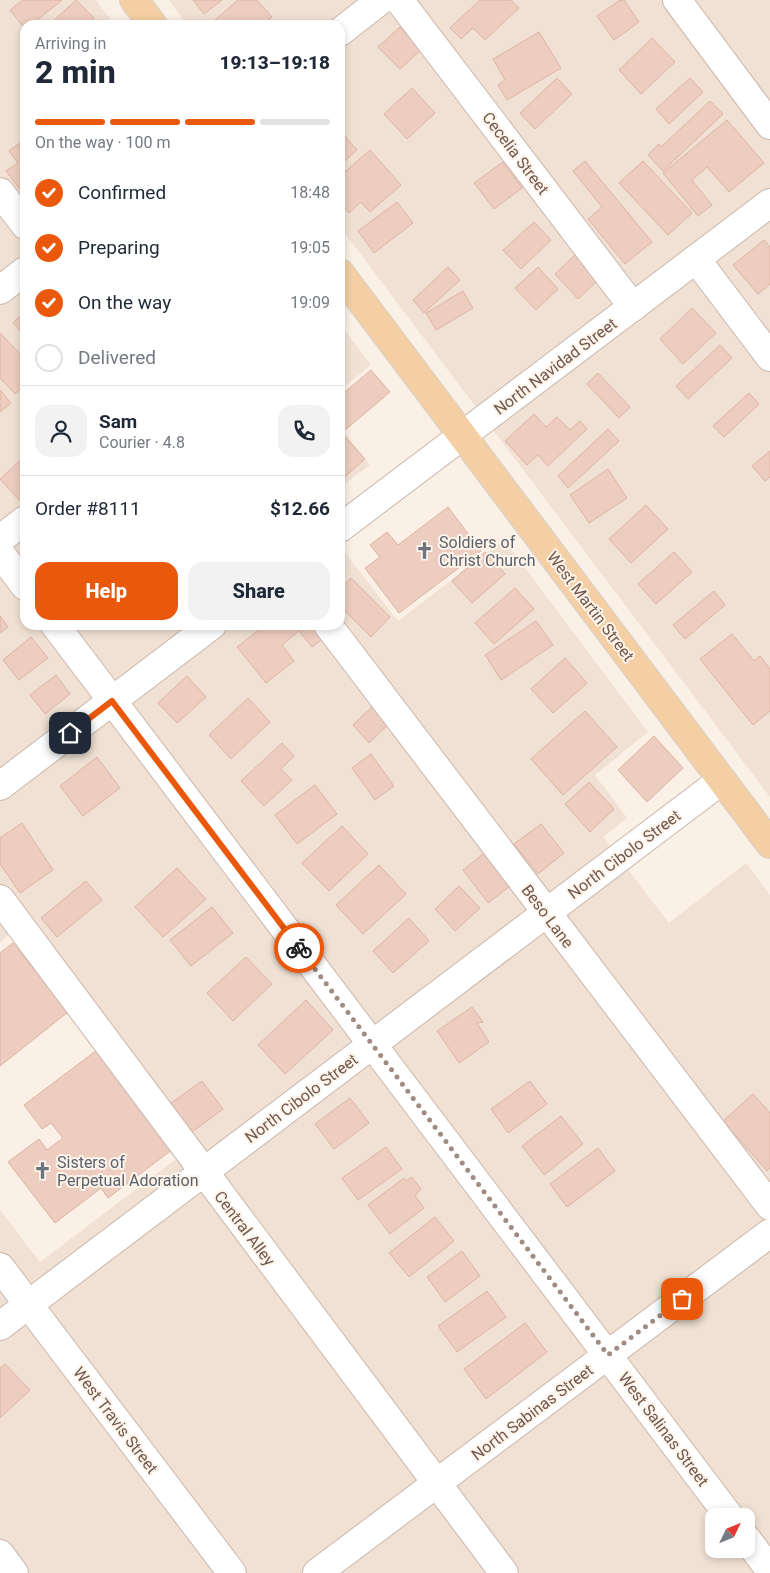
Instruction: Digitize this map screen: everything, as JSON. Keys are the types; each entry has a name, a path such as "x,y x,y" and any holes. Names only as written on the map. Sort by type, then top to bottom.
{"main road":[{"path":"134,0 149,20"},
{"name":"West Martin Street","path":"345,283 463,435 770,844"}],"street":[{"path":"345,28 381,0"},
{"name":"Cecelia Street","path":"399,0 633,306"},
{"path":"676,0 770,125"},
{"path":"0,192 20,219"},
{"name":"North Navidad Street","path":"345,524 770,203"},
{"path":"696,259 770,357"},
{"path":"0,290 20,275"},
{"path":"0,539 20,524"},
{"path":"0,553 20,579"},
{"name":"West Salinas Street","path":"58,630 724,1508"},
{"path":"0,786 205,630"},
{"name":"Beso Lane","path":"332,630 770,1206"},
{"name":"North Cibolo Street","path":"0,1326 722,780"},
{"name":"Central Alley","path":"0,899 203,1172 438,1482 504,1573"},
{"name":"North Sabinas Street","path":"317,1573 770,1233"},
{"name":"West Travis Street","path":"0,1267 232,1573"},
{"path":"755,1550 770,1570"},
{"path":"0,1554 14,1573"}],"shaded area":[{"path":"0,0 96,0 111,20 20,20 20,630 345,630 345,552 398,621 504,540 648,732 595,775 627,818 603,837 669,923 746,863 770,895 770,1573 0,1573 0,1210 40,1262 184,1153 15,930 0,942"},
{"path":"169,0 770,0 770,797 345,234 345,20 183,20"},
{"path":"345,331 371,365 345,386"},
{"path":"345,433 370,465 345,483"}],"building":[{"path":"23,0 62,0 37,20 20,20 20,23 10,10"},
{"path":"76,0 94,18 92,20 54,20"},
{"path":"193,0 222,0 204,14"},
{"path":"238,0 257,0 272,17 268,20 215,20"},
{"path":"480,0 511,0 519,8 485,40 473,28 461,39 450,28"},
{"path":"620,0 624,0 639,22 614,40 597,16"},
{"path":"400,27 421,50 400,69 378,47"},
{"path":"539,32 561,68 507,100 498,85 505,80 493,59"},
{"path":"652,38 675,62 641,94 619,70"},
{"path":"557,78 572,94 535,129 520,113"},
{"path":"690,78 703,92 669,124 656,109"},
{"path":"412,88 435,113 407,139 384,114"},
{"path":"710,101 723,114 663,171 648,155 659,144 661,147"},
{"path":"727,120 764,163 729,192 707,167 692,180 712,205 698,216 663,173"},
{"path":"345,136 357,150 345,161"},
{"path":"20,143 20,189 6,171 18,163 9,151"},
{"path":"370,150 401,185 370,212 361,202 349,213 345,208 345,172"},
{"path":"585,161 652,242 625,264 588,219 602,207 573,171"},
{"path":"643,161 692,213 668,235 619,183"},
{"path":"503,162 522,188 494,209 474,183"},
{"path":"397,202 413,223 374,253 358,231"},
{"path":"534,222 551,240 521,269 503,250"},
{"path":"764,240 770,247 770,284 758,294 733,265"},
{"path":"576,254 599,279 578,299 555,274"},
{"path":"448,267 460,280 424,313 413,300"},
{"path":"538,267 558,289 536,310 515,288"},
{"path":"463,291 473,308 436,330 426,313"},
{"path":"692,308 716,333 683,364 660,339"},
{"path":"20,316 20,331 13,323"},
{"path":"0,333 20,354 20,389 15,394 0,378"},
{"path":"720,345 732,358 688,399 676,386"},
{"path":"371,370 390,392 345,430 345,392"},
{"path":"598,373 630,407 619,418 587,384"},
{"path":"0,390 11,403 0,412"},
{"path":"749,393 759,404 724,437 713,426"},
{"path":"534,414 546,427 557,417 570,430 580,421 587,429 548,466 538,455 527,465 505,441"},
{"path":"608,429 619,441 568,488 558,476"},
{"path":"345,437 365,459 345,477"},
{"path":"770,451 770,477 765,481 752,466"},
{"path":"20,461 19,500 0,479"},
{"path":"608,469 627,498 589,523 570,495"},
{"path":"646,505 668,529 631,563 609,539"},
{"path":"448,507 481,551 399,613 365,568 380,557 370,545 387,532 398,545"},
{"path":"485,552 505,574 472,603 452,581"},
{"path":"674,552 692,572 656,604 638,584"},
{"path":"351,578 390,617 371,637 345,611 345,584"},
{"path":"515,588 534,609 494,644 475,623"},
{"path":"714,591 725,605 685,639 673,625"},
{"path":"0,616 8,627 0,633"},
{"path":"536,621 553,645 501,680 485,655"},
{"path":"259,630 326,630 329,634 312,647 299,631 282,645 294,661 266,683 237,647"},
{"path":"732,634 754,661 760,656 770,669 770,711 753,725 700,659"},
{"path":"31,637 48,658 19,680 3,660"},
{"path":"565,658 587,683 553,713 531,689"},
{"path":"56,675 70,694 45,714 30,695"},
{"path":"187,676 206,697 177,723 158,703"},
{"path":"248,698 270,722 231,759 209,735"},
{"path":"375,704 392,721 369,743 353,725"},
{"path":"585,711 617,747 563,795 531,759"},
{"path":"654,736 683,768 647,802 618,770"},
{"path":"282,743 294,756 281,769 292,780 264,806 241,781"},
{"path":"371,754 394,786 375,800 352,768"},
{"path":"97,757 120,788 83,816 60,786"},
{"path":"589,782 614,809 590,832 565,804"},
{"path":"315,785 337,814 297,844 275,815"},
{"path":"22,823 53,870 20,893 0,864 0,838"},
{"path":"541,824 564,853 538,874 514,844"},
{"path":"342,826 368,854 329,891 302,863"},
{"path":"488,850 513,884 488,903 463,870"},
{"path":"379,865 406,894 363,934 336,905"},
{"path":"177,868 206,899 163,937 135,907"},
{"path":"86,881 102,900 57,937 41,918"},
{"path":"459,886 480,908 455,931 435,909"},
{"path":"212,907 233,933 191,966 170,940"},
{"path":"409,918 429,941 393,973 373,951"},
{"path":"13,943 68,1012 0,1066 0,953"},
{"path":"246,957 272,984 233,1021 207,993"},
{"path":"306,1000 333,1030 285,1074 258,1045"},
{"path":"472,1007 483,1022 477,1023 489,1042 459,1063 437,1031"},
{"path":"101,1047 177,1146 108,1198 101,1188 55,1223 8,1162 39,1139 47,1150 63,1138 51,1123 42,1129 24,1105"},
{"path":"202,1081 223,1109 188,1135 167,1106"},
{"path":"530,1081 547,1104 508,1133 491,1109"},
{"path":"753,1094 770,1113 770,1168 767,1171 723,1121"},
{"path":"350,1098 369,1123 334,1149 315,1124"},
{"path":"561,1116 583,1144 544,1175 522,1146"},
{"path":"386,1147 402,1169 358,1200 342,1178"},
{"path":"598,1148 615,1171 567,1207 550,1184"},
{"path":"412,1177 421,1189 415,1196 424,1208 390,1234 368,1205 404,1178 406,1181"},
{"path":"435,1217 454,1241 409,1277 389,1253"},
{"path":"462,1251 480,1276 445,1302 427,1277"},
{"path":"487,1291 506,1317 457,1352 438,1326"},
{"path":"525,1323 547,1352 486,1399 464,1369"},
{"path":"5,1364 30,1390 0,1418 0,1368"}],"way so far":[{"path":"299,948 608,1355 682,1299"}],"place":[{"name":"Soldiers of Christ Church","path":"425,551"},
{"name":"Sisters of Perpetual Adoration","path":"43,1171"}],"route":[{"path":"70,733 112,701 299,948"}]}
